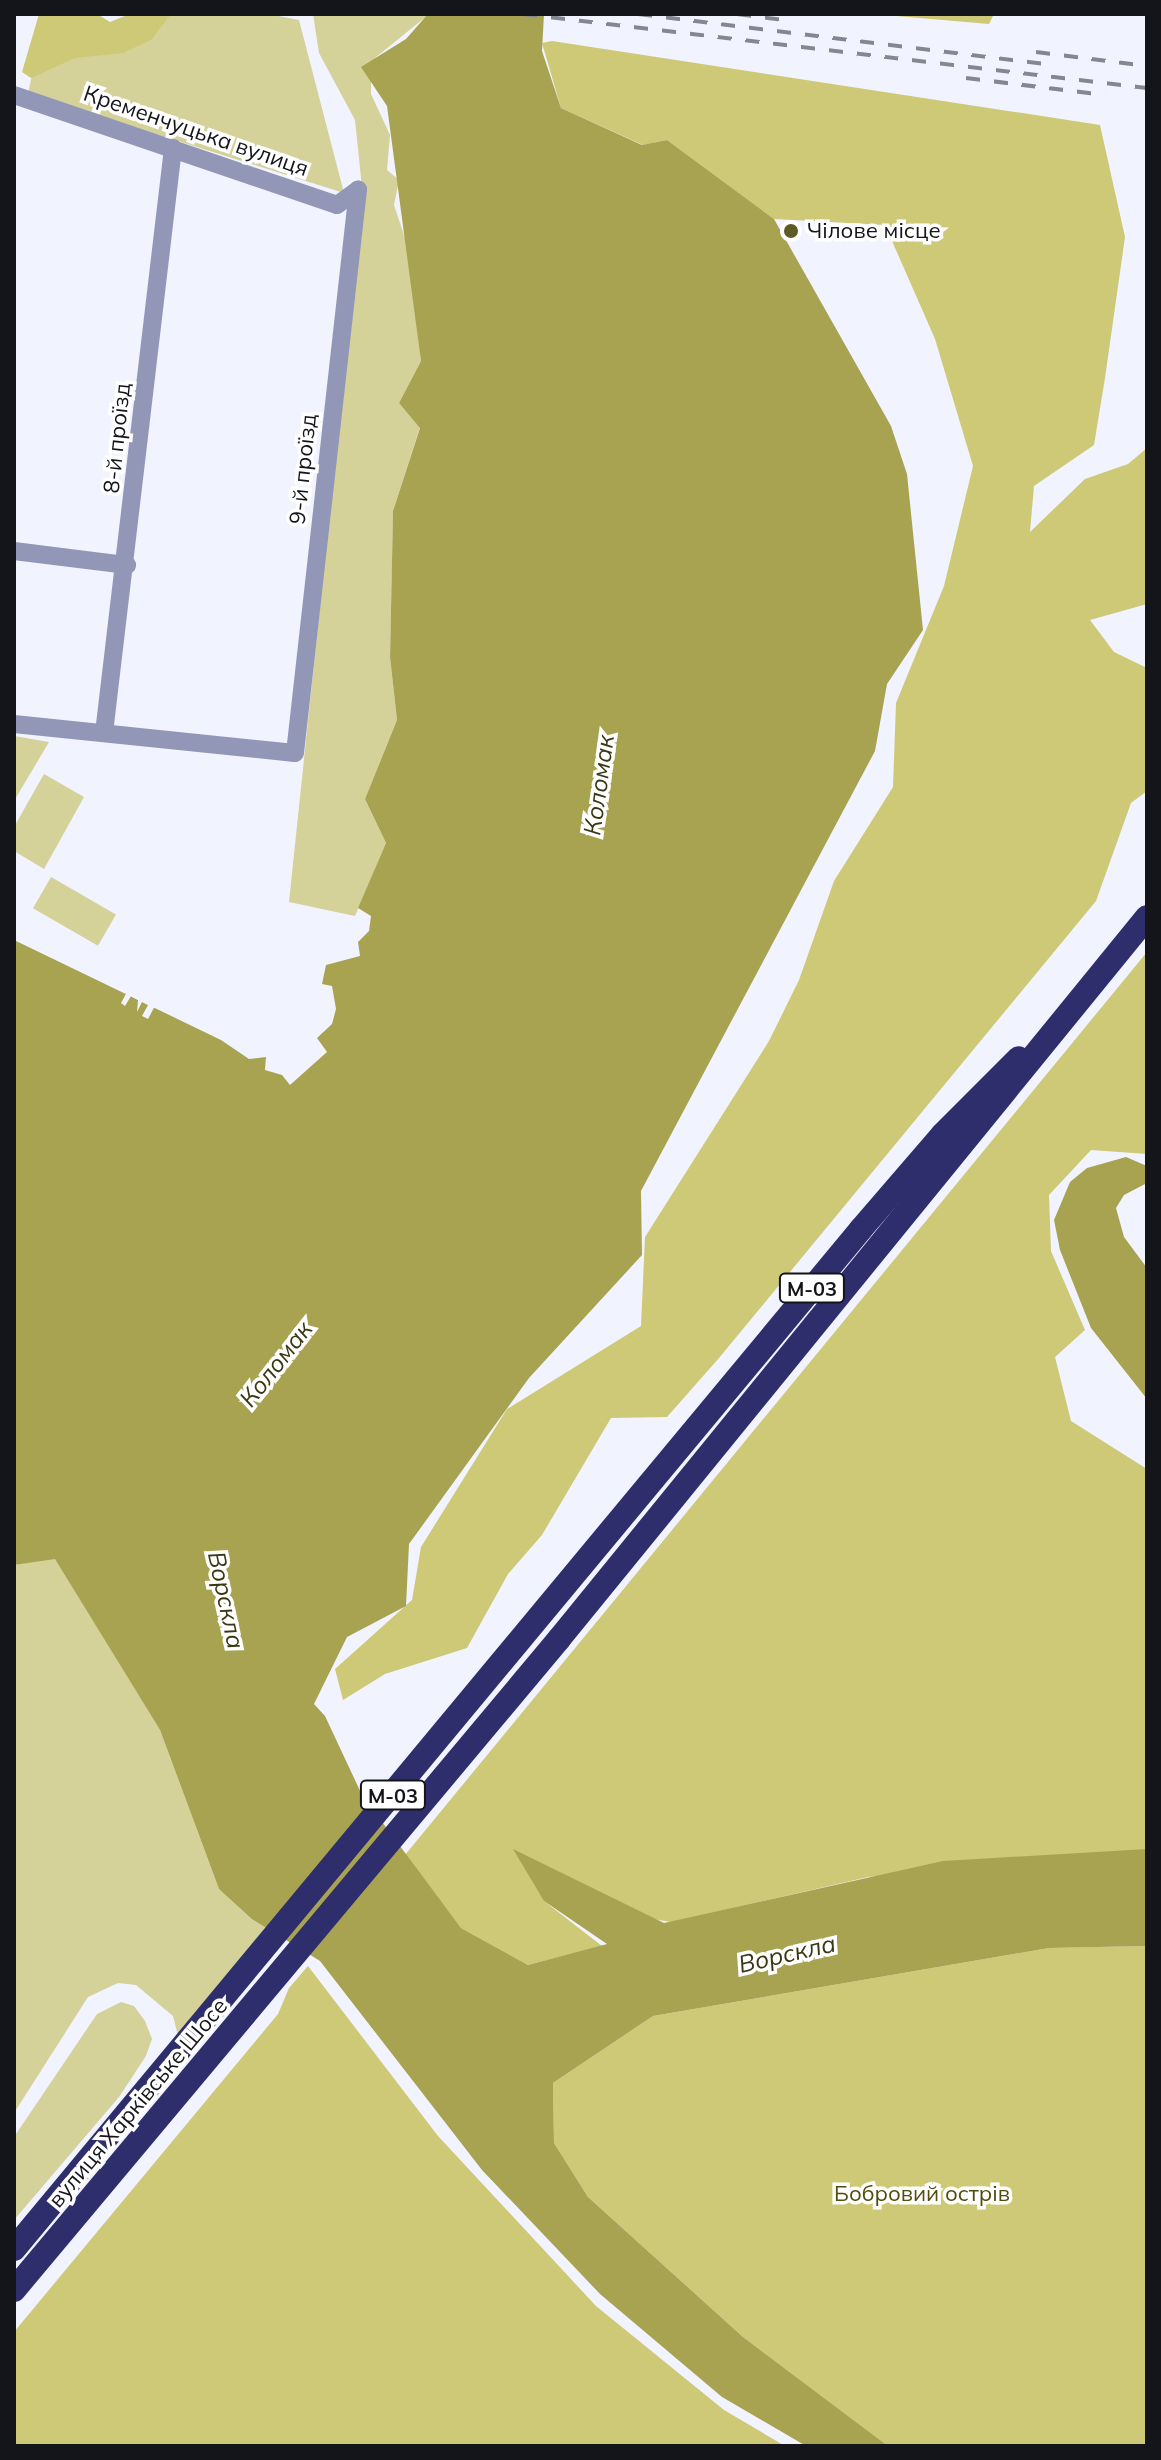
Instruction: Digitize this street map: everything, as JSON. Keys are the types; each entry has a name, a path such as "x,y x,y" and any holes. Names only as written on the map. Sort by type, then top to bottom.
{"highway":[{"name":"М-03","path":"1106,972 1147,917"},
{"name":"вулиця Харківське Шосе","path":"14,2249 250,1970 536,1620 943,1134 1106,972"},
{"name":"вулиця Харківське Шосе","path":"14,2290 559,1639 1106,972"}],"street":[{"name":"Кременчуцька вулиця","path":"14,95 337,205 358,190"},
{"name":"8-й проїзд","path":"104,733 127,565 173,148"},
{"name":"9-й проїзд","path":"104,733 295,753 358,190"},
{"path":"14,551 127,565"},
{"path":"14,724 104,733"}],"shaded area":[{"path":"155,14 268,14 299,20 344,193 28,94 39,42"},
{"path":"313,14 428,15 375,58 371,75 371,94 390,135 387,170 399,180 394,205 408,247 421,361 399,403 420,427 393,511 390,657 397,720 365,799 386,843 355,916 289,902 363,197 355,120 319,53"},
{"path":"14,736 49,742 14,801"},
{"path":"44,774 84,797 44,869 14,851 14,827"},
{"path":"51,877 116,914 98,946 33,908"},
{"path":"55,1558 160,1730 219,1889 269,1924 178,2036 173,2016 136,1985 118,1983 88,1997 14,2113 14,1565"},
{"path":"121,2002 134,2006 145,2021 152,2039 146,2056 119,2097 14,2220 14,2137 97,2014"}],"green space":[{"path":"39,14 97,14 110,22 130,14 171,14 151,40 123,53 75,58 31,78 22,72"},
{"path":"873,14 994,14 989,24"},
{"path":"552,41 1100,125 1125,237 1094,445 1034,486 1030,532 1085,479 1128,464 1147,448 1147,604 1090,620 1114,652 1147,668 1147,791 1131,803 1096,901 719,1358 667,1417 611,1418 542,1535 508,1574 467,1648 385,1674 343,1700 335,1669 412,1600 421,1547 507,1409 641,1326 645,1237 769,1041 799,980 834,881 893,787 896,703 944,586 973,466 935,339 885,225 774,219 667,140 643,145 561,108 542,43"},
{"path":"1147,952 1147,1154 1091,1150 1049,1195 1051,1251 1085,1330 1055,1357 1071,1421 1147,1469 1147,1851 868,1877 671,1922 544,1901 602,1946 528,1965 461,1928 405,1855"},
{"name":"Бобровий острів","path":"1147,1946 1147,2446 888,2446 743,2337 588,2197 554,2143 553,2083 653,2016 1049,1948"},
{"path":"308,1966 438,2136 596,2306 724,2410 785,2446 14,2446 14,2332 278,2014 289,1988"}],"water":[{"path":"428,14 544,14 542,51 561,108 642,145 667,140 774,219 891,426 907,474 923,630 887,684 875,751 641,1191 642,1255 529,1378 409,1544 406,1606 347,1637 314,1704 325,1716 362,1795 461,1928 528,1965 607,1944 544,1901 513,1849 664,1923 943,1861 1147,1849 1147,1946 1049,1948 653,2016 553,2083 554,2143 588,2197 743,2337 888,2446 806,2446 722,2397 600,2294 482,2170 320,1961 252,1919 219,1889 160,1730 55,1559 14,1565 14,940 221,1040 249,1059 266,1057 265,1070 282,1075 290,1085 327,1052 317,1038 332,1024 336,1009 332,986 322,984 326,965 360,956 358,942 369,931 371,916 358,908 386,843 365,799 397,720 390,657 393,511 420,428 399,403 421,361 387,106 361,67 406,39"},
{"path":"1126,1157 1147,1166 1147,1183 1124,1195 1116,1208 1124,1237 1147,1268 1147,1399 1091,1328 1060,1250 1054,1220 1070,1182 1087,1168"}],"pier":[{"path":"127,992 156,1004 148,1019 142,1016 148,1005 142,1002 137,1012 138,1000 131,996 125,1006 121,1003"}],"railway":[{"path":"523,14 1147,88"},
{"path":"638,14 1052,65"},
{"path":"737,14 784,20"},
{"path":"1036,52 1147,66"},
{"path":"966,78 1105,95"}],"place":[{"name":"Чілове місце","path":"791,231"}],"water label":[{"name":"Коломак","path":"599,785"},
{"name":"Коломак","path":"276,1364"},
{"name":"Ворскла","path":"226,1600"},
{"name":"Ворскла","path":"787,1954"}]}
